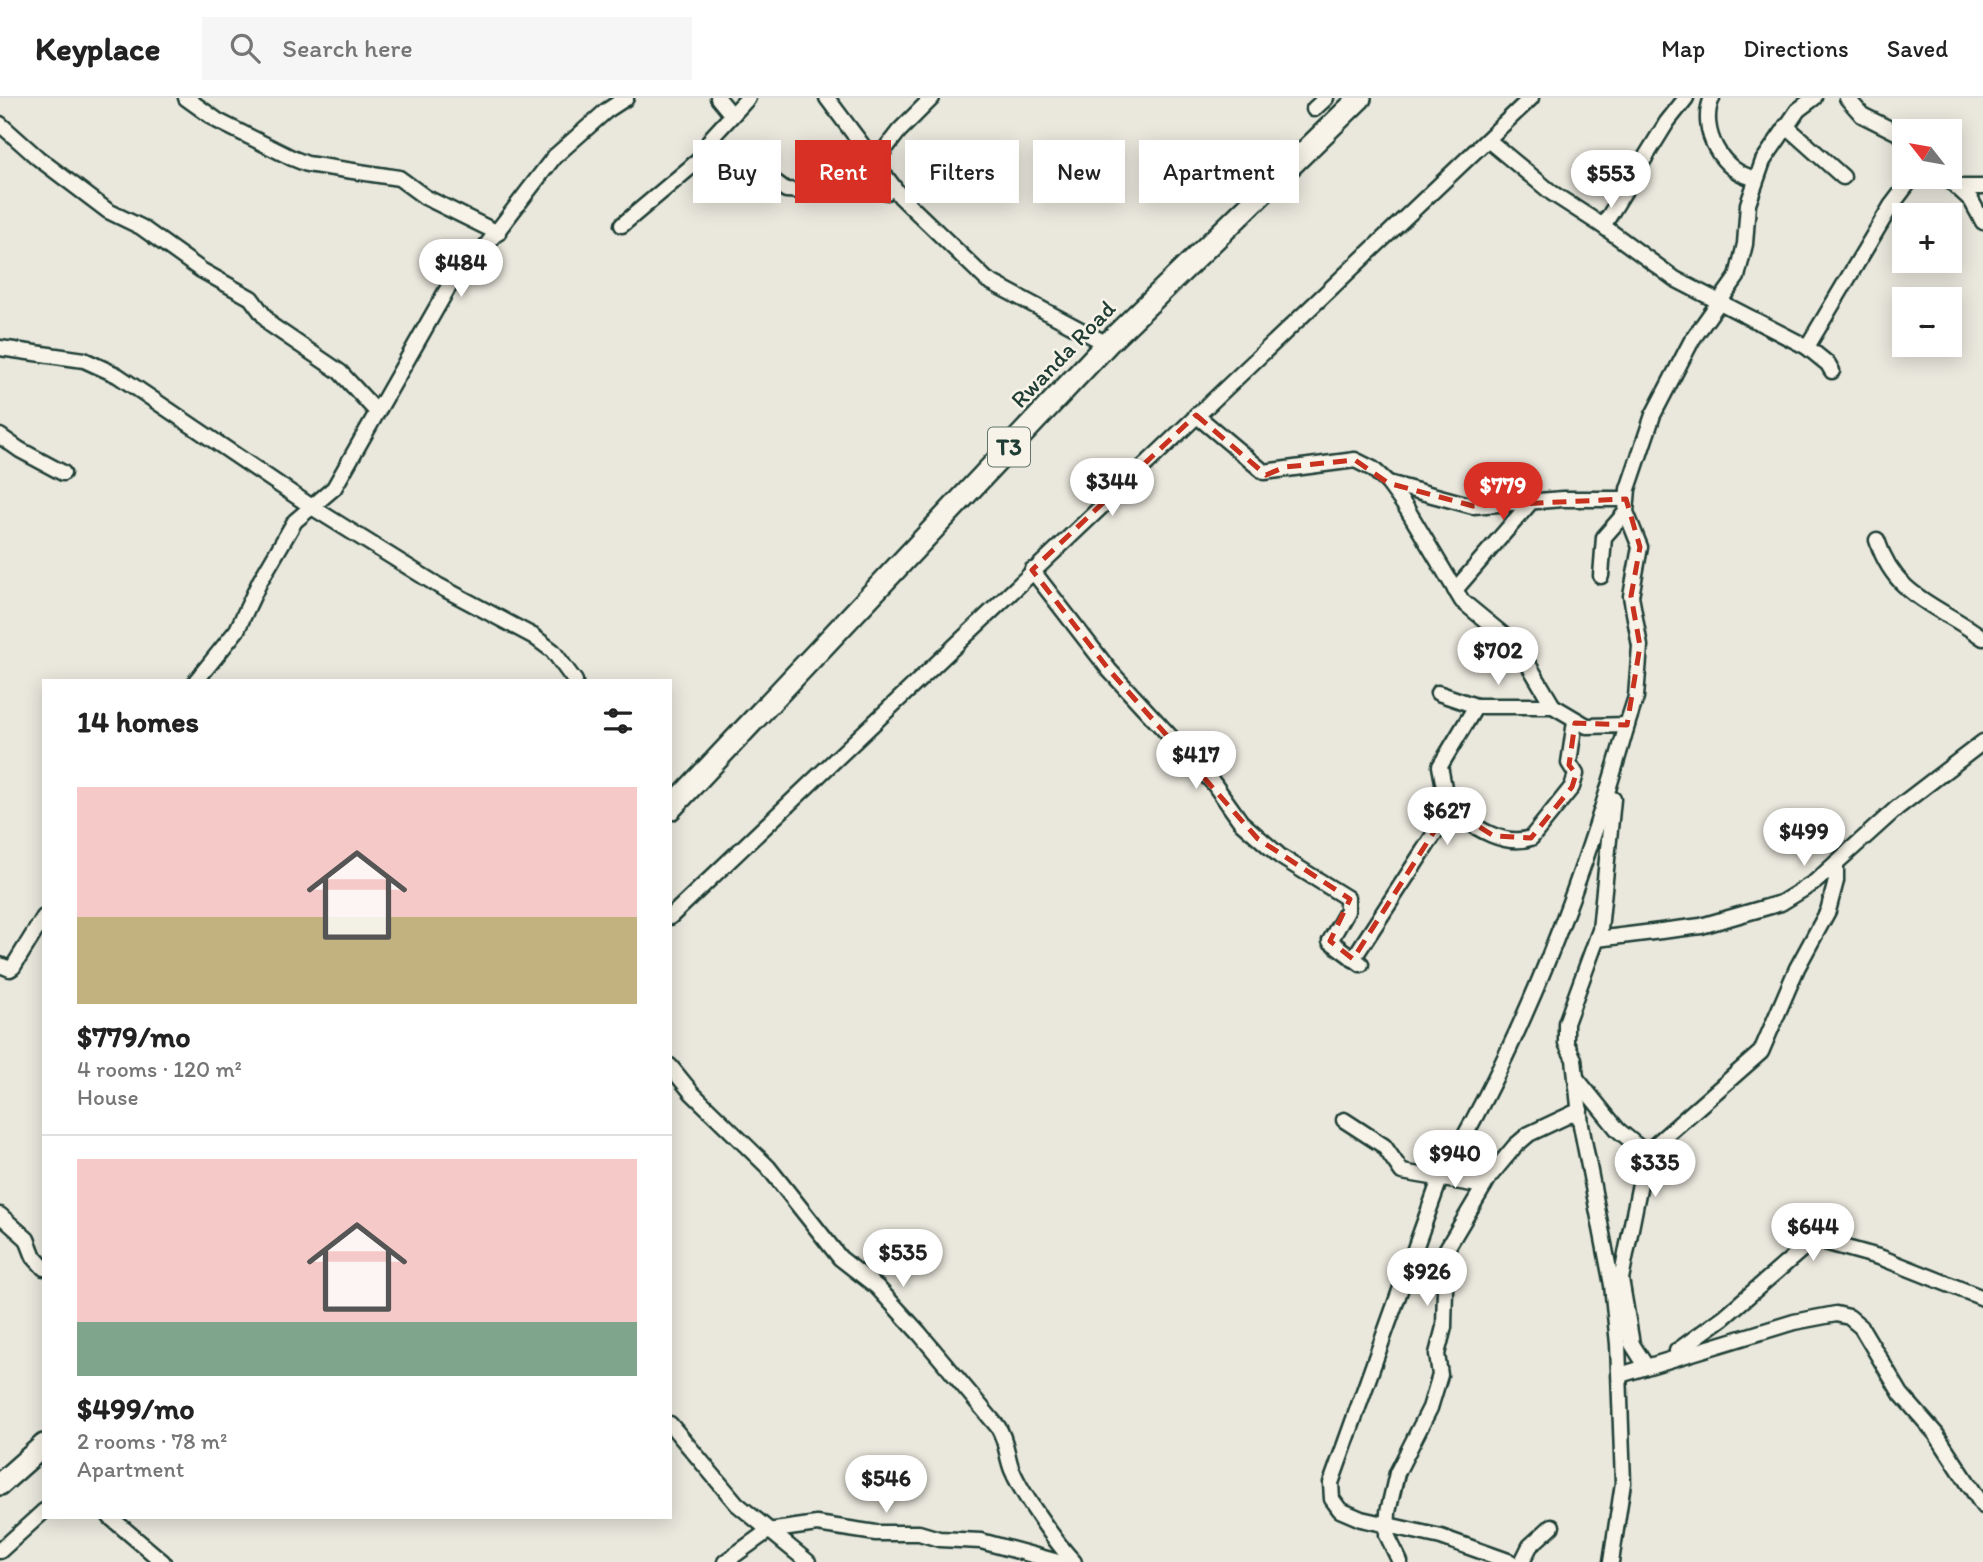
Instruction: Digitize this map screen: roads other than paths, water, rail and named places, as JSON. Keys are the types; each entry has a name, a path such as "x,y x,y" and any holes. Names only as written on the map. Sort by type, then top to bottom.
{"highway":[{"name":"Rwanda Road","path":"672,807 1107,344 1360,98"},
{"path":"0,1484 42,1448"}],"street":[{"path":"186,98 218,121 292,159 307,164 399,178 425,197 498,233"},
{"path":"198,679 237,630 260,581 291,527 310,506 334,488 453,279 468,268 498,233 554,157 602,104 626,98"},
{"path":"718,98 733,115"},
{"path":"713,140 748,98"},
{"path":"827,98 859,140"},
{"path":"890,140 932,98"},
{"path":"1314,109 1325,98"},
{"path":"672,915 1531,98"},
{"path":"1603,226 1667,122 1686,98 1706,112"},
{"path":"1712,98 1706,112 1714,146 1731,169 1756,178"},
{"path":"1601,576 1604,537 1626,506 1653,415 1692,340 1733,283 1743,261 1748,204 1763,161 1798,110 1815,98"},
{"path":"1847,98 1862,115 1892,130"},
{"path":"0,124 38,158 108,211 141,227 190,262 251,299 271,325 340,372 377,412"},
{"path":"1786,126 1843,177"},
{"path":"1488,140 1552,192 1675,279 1807,347 1828,364 1832,371"},
{"path":"622,225 693,165"},
{"path":"891,182 905,200"},
{"path":"1962,187 1983,187"},
{"path":"1807,347 1891,206 1904,189"},
{"path":"1961,189 1971,200 1983,222"},
{"path":"891,194 905,200"},
{"path":"908,203 986,280 1107,344"},
{"path":"0,348 64,356 105,369 310,506 439,586 533,636 553,651 574,679"},
{"path":"1196,415 1264,472 1356,460 1373,469 1388,483 1467,607 1518,647 1553,706 1575,721 1595,728 1626,729"},
{"path":"0,436 63,473"},
{"path":"1388,483 1473,506 1530,503 1626,506"},
{"path":"1455,590 1530,503"},
{"path":"1511,1562 1441,1537 1387,1527 1340,1510 1332,1499 1331,1483 1440,1180 1462,1143 1547,968 1603,807 1636,697 1640,646 1631,596 1640,547 1626,506"},
{"path":"1877,540 1889,569 1914,597 1983,638"},
{"path":"1032,570 1110,671 1214,784 1241,822 1281,857 1347,898 1347,911 1330,941 1357,961 1402,879 1443,822 1448,809 1440,766 1476,706"},
{"path":"1438,693 1476,706 1553,706"},
{"path":"1448,809 1494,836 1514,840 1531,838 1572,787 1576,774 1569,763 1575,721"},
{"path":"1611,1562 1623,1483 1620,1375 1612,1285 1580,1110 1574,1059 1566,1043 1566,1023 1597,939 1604,905 1606,851 1626,729"},
{"path":"1597,939 1670,931 1738,917 1781,903 1815,882 1897,808 1983,742"},
{"path":"1646,1366 1632,1344 1621,1279 1646,1153 1762,1052 1797,968 1828,911 1836,881 1836,863"},
{"path":"0,965 10,969 13,967 42,920"},
{"path":"672,1068 698,1100 768,1167 840,1258 877,1287 920,1334 998,1427 1004,1436 1012,1470 1074,1562"},
{"path":"1575,1076 1618,1130 1646,1153"},
{"path":"1400,1562 1391,1547 1387,1527 1397,1473 1430,1408 1440,1375 1437,1354 1444,1327 1446,1250 1466,1221 1484,1186 1509,1152 1529,1134 1580,1110"},
{"path":"1344,1120 1384,1146 1402,1172 1484,1186"},
{"path":"0,1215 27,1239 34,1257 42,1266"},
{"path":"1664,1360 1724,1317 1814,1239 1882,1258 1983,1298"},
{"path":"1620,1375 1818,1316 1836,1314 1852,1319 1861,1327 1901,1394 1936,1434 1983,1506"},
{"path":"672,1426 737,1504 808,1562"},
{"path":"0,1551 42,1513"},
{"path":"112,1519 163,1562"},
{"path":"725,1562 768,1531 817,1524 876,1533 919,1533 939,1539 981,1541 1058,1562"},
{"path":"1522,1562 1531,1546 1552,1527"}]}
